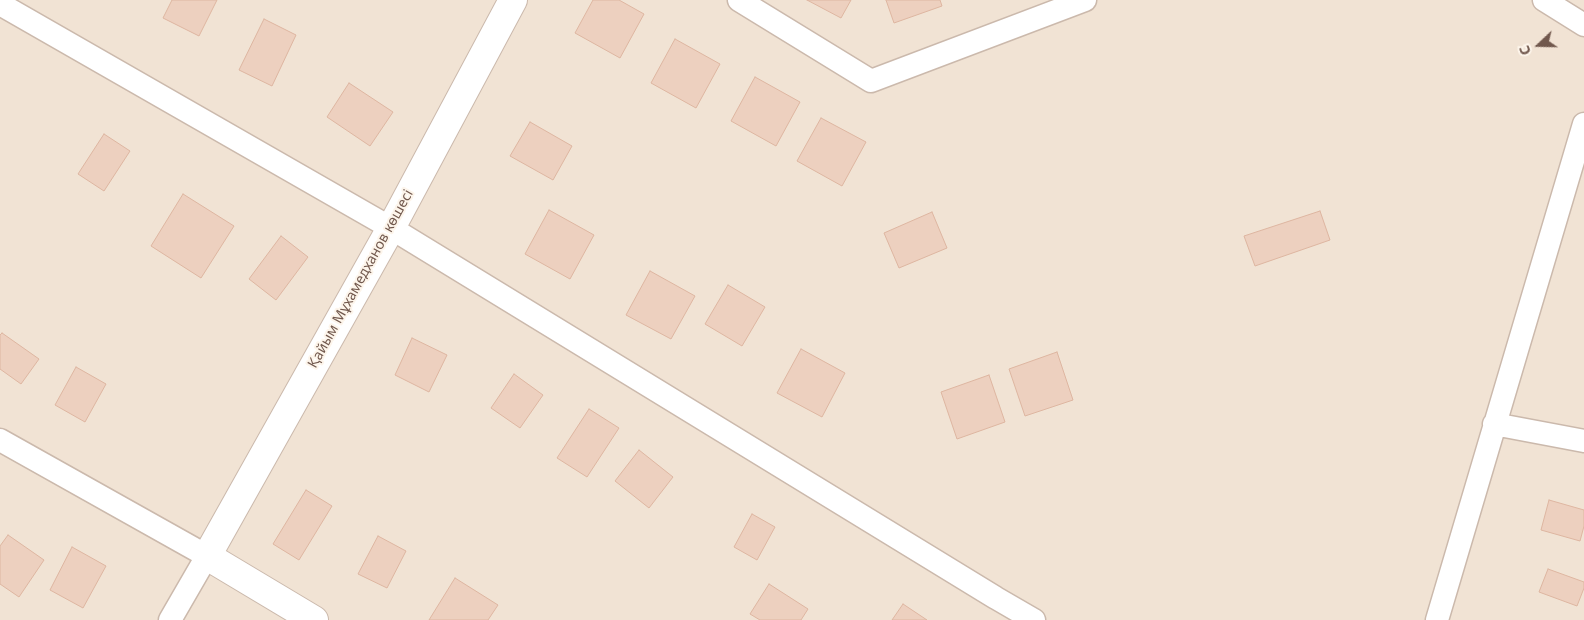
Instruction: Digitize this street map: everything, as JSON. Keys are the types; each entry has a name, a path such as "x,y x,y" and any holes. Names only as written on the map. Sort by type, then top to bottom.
{"street":[{"name":"Қайым Мұхамедханов көшесі","path":"207,556 391,228 513,0"},
{"path":"739,0 871,81 1085,0"},
{"path":"1544,0 1584,25"},
{"path":"0,4 391,228 1034,620"},
{"path":"1437,620 1584,124"},
{"path":"1494,424 1584,441"},
{"path":"0,440 207,556 314,620"},
{"path":"170,620 207,556"}],"shaded area":[{"path":"0,0 1584,0 1584,620 0,620"}],"building":[{"path":"172,0 217,0 199,36 163,18"},
{"path":"593,0 619,0 644,14 620,58 575,33"},
{"path":"807,0 851,0 841,18"},
{"path":"886,0 940,0 942,6 894,23"},
{"path":"264,19 296,35 272,86 239,70"},
{"path":"675,39 720,64 696,108 651,83"},
{"path":"755,77 800,102 776,146 731,121"},
{"path":"349,83 393,112 370,146 327,117"},
{"path":"821,118 866,142 842,186 797,161"},
{"path":"530,122 572,146 553,180 510,156"},
{"path":"104,134 130,151 104,191 78,174"},
{"path":"183,194 234,226 201,278 151,246"},
{"path":"549,210 594,235 570,279 525,254"},
{"path":"1320,211 1330,240 1255,266 1244,236"},
{"path":"932,212 947,248 899,268 884,233"},
{"path":"281,236 308,257 276,300 249,279"},
{"path":"650,271 695,296 671,339 626,315"},
{"path":"728,285 765,307 742,346 705,324"},
{"path":"2,333 39,359 21,384 0,369 0,335"},
{"path":"412,338 447,355 429,392 395,375"},
{"path":"801,349 845,373 822,417 777,393"},
{"path":"1057,352 1073,400 1025,416 1009,369"},
{"path":"76,367 106,384 85,422 55,405"},
{"path":"514,374 543,395 520,428 491,408"},
{"path":"989,375 1005,422 957,439 941,392"},
{"path":"589,409 619,428 587,477 557,458"},
{"path":"639,450 673,477 649,508 615,481"},
{"path":"306,490 332,506 299,560 273,544"},
{"path":"1549,500 1584,510 1584,526 1580,541 1541,530"},
{"path":"752,514 775,527 757,560 734,547"},
{"path":"8,535 44,560 19,597 0,584 0,546"},
{"path":"378,536 406,551 387,588 358,574"},
{"path":"72,547 106,566 83,608 50,590"},
{"path":"1548,569 1584,582 1584,588 1577,606 1539,592"},
{"path":"455,578 498,605 488,620 429,620"},
{"path":"769,584 808,609 801,620 760,620 750,614"},
{"path":"903,604 927,620 892,620"}]}
